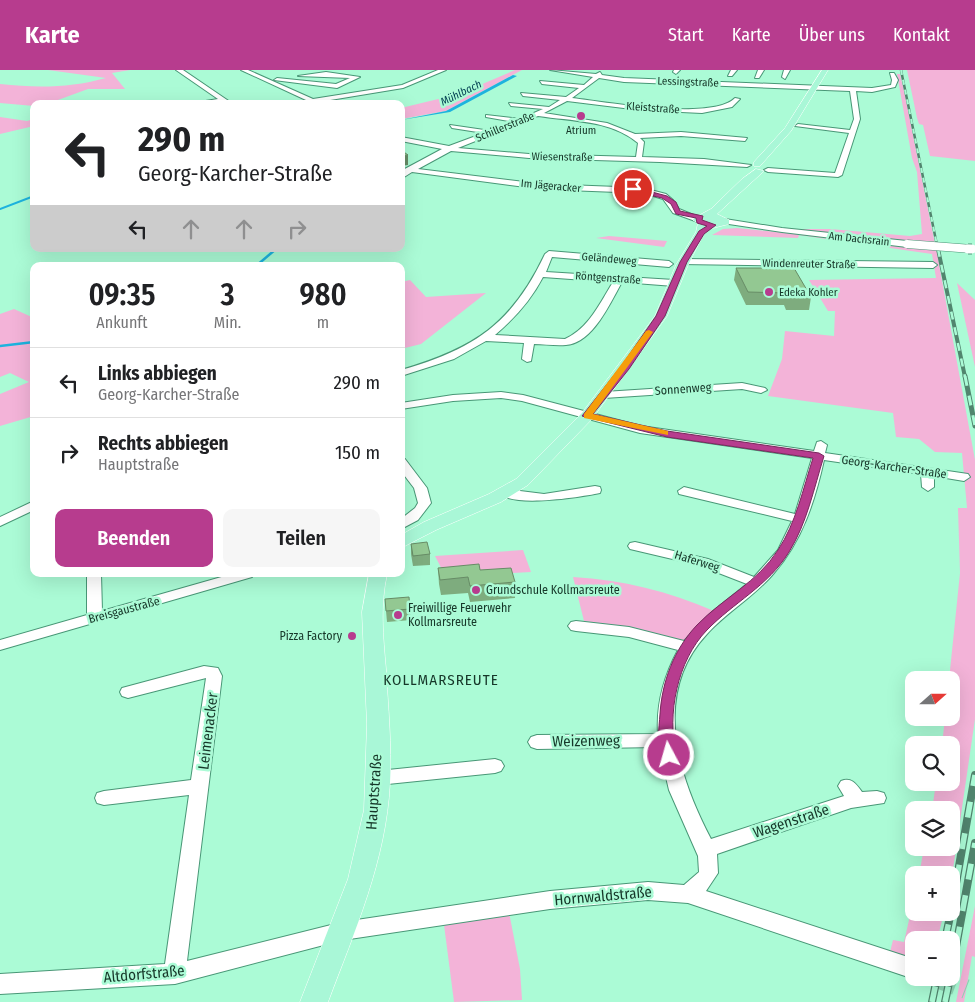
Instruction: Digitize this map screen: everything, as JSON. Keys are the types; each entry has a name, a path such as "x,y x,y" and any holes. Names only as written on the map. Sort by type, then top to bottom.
{"main road":[{"path":"405,539 423,522 505,493 522,482 587,416 660,316 684,262 711,220 757,168 788,129 825,70"},
{"name":"Hauptstraße","path":"314,1002 343,931 370,848 378,778 372,612 373,595 377,577"}],"street":[{"path":"180,70 224,100"},
{"path":"244,70 310,100"},
{"path":"302,80 309,74 304,70"},
{"path":"325,100 403,86 443,70"},
{"name":"Lessingstraße","path":"553,70 597,77 795,86 816,85 853,89 881,89 893,86 895,80 892,74"},
{"name":"Schillerstraße","path":"405,174 450,149 521,121 548,108 584,87 605,70"},
{"path":"730,75 734,70"},
{"path":"757,76 761,70"},
{"path":"785,76 787,70"},
{"path":"270,82 337,75 357,77 337,86 302,80"},
{"path":"318,84 337,75"},
{"path":"542,82 584,87"},
{"path":"798,126 854,132 857,119 853,89"},
{"name":"Kleiststraße","path":"523,94 659,109 702,110 730,106 737,99"},
{"path":"659,109 664,100"},
{"path":"511,104 548,108"},
{"path":"641,115 648,108"},
{"path":"696,122 704,115 702,110"},
{"path":"536,114 600,124 634,136 641,142 639,158"},
{"path":"488,116 521,121"},
{"path":"452,126 490,132"},
{"name":"Wiesenstraße","path":"405,140 450,149 523,156 639,158 724,164 835,176 838,175 854,132"},
{"path":"634,136 681,134 745,139"},
{"name":"Im Jägeracker","path":"412,170 557,188 626,189 647,192 669,199 674,203 676,211 681,214 711,220"},
{"name":"Am Dachsrain","path":"711,220 907,244 974,249"},
{"name":"Geländeweg","path":"542,274 549,254 669,264"},
{"name":"Windenreuter Straße","path":"684,262 933,265"},
{"path":"405,373 426,367 457,354 506,323 521,307 542,274"},
{"name":"Röntgenstraße","path":"542,274 674,283"},
{"path":"484,338 529,342 566,342 576,340 595,318 619,279"},
{"path":"527,359 529,342"},
{"name":"Sonnenweg","path":"604,395 733,386 761,390"},
{"name":"Georg-Karcher-Straße","path":"405,405 453,398 501,395 523,398 587,416 667,434 820,450 926,472 964,477"},
{"path":"688,894 705,879 709,870 706,849 679,795 665,740 668,696 676,670 687,647 702,628 757,583 783,552 800,519 820,450"},
{"path":"405,468 426,495 423,522 405,524"},
{"path":"926,472 928,487"},
{"path":"505,493 544,498 594,490"},
{"path":"684,491 800,519"},
{"path":"0,522 30,507"},
{"name":"Haferweg","path":"635,546 703,562 757,583"},
{"path":"94,577 95,618"},
{"name":"Breisgaustraße","path":"0,645 237,577"},
{"path":"576,626 630,632 687,647"},
{"name":"Leimenacker","path":"128,692 204,672 212,672 214,676 175,974"},
{"name":"Weizenweg","path":"537,742 665,740"},
{"path":"378,778 495,766"},
{"name":"Leimenacker","path":"104,798 201,786"},
{"name":"Wagenstraße","path":"706,849 852,793 877,798"},
{"name":"Hornwaldstraße","path":"343,931 603,894 648,890 688,894 905,966"},
{"name":"Altdorfstraße","path":"0,984 175,974 343,931"}],"shaded area":[{"path":"48,70 130,70 112,73 125,89 88,89 58,100 30,100 30,106 0,103 0,84 53,86 79,84 106,78"},
{"path":"515,70 522,70 446,111 405,118 405,107 459,94"},
{"path":"907,70 975,70 975,161 930,156 923,125 919,124 917,118"},
{"path":"897,74 900,74 904,91 935,244 786,229 830,229 910,236 922,234 917,172 912,158"},
{"path":"0,117 30,120 30,127 0,134"},
{"path":"737,228 936,248 975,460 975,719 960,822 960,801 933,801 935,791 960,791 960,736 943,736 944,726 960,726 960,671 950,671 960,573 958,508 967,508 962,453 935,452 919,439 896,437 893,413 768,396 782,359 785,331 834,336 835,311 828,311 809,280 936,278 932,254 799,235 798,238 712,235 723,229"},
{"path":"609,236 667,241 664,247 596,238"},
{"path":"410,280 426,297 486,293 421,344 405,348 405,281"},
{"path":"957,283 975,300 975,367"},
{"path":"14,309 30,316 30,417 0,426 0,394 29,382 10,373 0,377 0,314"},
{"path":"523,550 531,572 446,577 435,556"},
{"path":"573,577 610,581 662,592 714,611 698,624 684,642 636,628 584,621"},
{"path":"923,856 955,856 953,866 921,866"},
{"path":"975,906 975,957 972,956 964,1002 956,1002"},
{"path":"508,907 520,969 522,1000 454,1002 443,917"},
{"path":"909,921 942,921 939,931 906,931"},
{"path":"905,938 905,961 889,956 893,940 904,942"}],"water":[{"path":"513,75 517,76 450,112 405,119 446,111"}],"building":[{"path":"736,268 794,268 811,297 789,297 786,293 748,292"},
{"path":"427,542 430,554 413,556 411,544"},
{"path":"479,564 480,570 511,568 515,582 470,586 468,577 440,580 438,568"},
{"path":"409,597 410,609 386,611 385,599"}],"waterway":[{"name":"Mühlbach","path":"0,209 30,198"},
{"path":"261,262 272,252"},
{"path":"0,346 30,342"}],"tunnel":[{"path":"958,986 966,989"}],"railway":[{"path":"901,70 938,250"},
{"path":"938,249 965,377"},
{"path":"965,376 975,426"},
{"path":"947,931 975,775"},
{"path":"959,931 975,843"},
{"path":"932,1002 935,986"},
{"path":"945,1002 948,986"}],"slow traffic":[{"path":"649,332 626,367 587,416 665,433"}],"place":[{"name":"Atrium","path":"581,116"},
{"name":"Edeka Kohler","path":"769,292"},
{"name":"Grundschule Kollmarsreute","path":"476,590"},
{"name":"Freiwillige Feuerwehr Kollmarsreute","path":"398,615"},
{"name":"Pizza Factory","path":"352,636"}],"district":[{"name":"KOLLMARSREUTE","path":"441,680"}],"route":[{"path":"633,189 656,193 665,197 674,203 674,209 678,213 701,217 698,219 700,222 713,225 701,232 684,262 660,316 626,367 587,416 667,434 819,456 800,519 783,552 757,583 702,628 687,647 676,670 668,696 665,740 669,755"}]}
